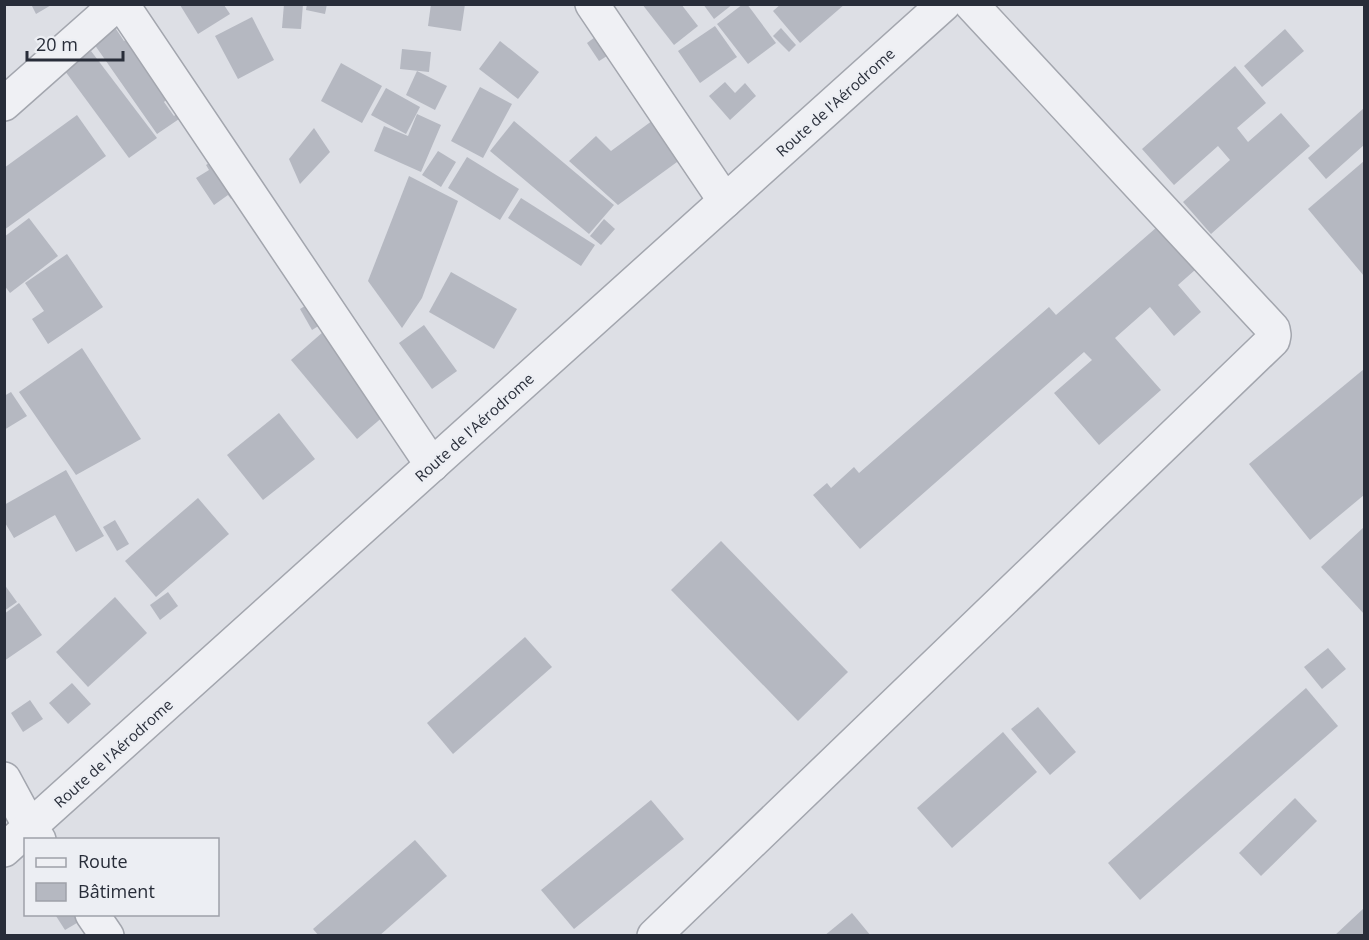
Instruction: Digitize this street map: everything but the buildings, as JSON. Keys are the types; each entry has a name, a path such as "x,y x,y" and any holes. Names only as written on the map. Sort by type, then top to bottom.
{"street":[{"path":"4,104 117,4"},
{"path":"122,4 432,465"},
{"path":"592,4 725,201"},
{"name":"Route de l'Aérodrome","path":"35,833 432,465 944,4"},
{"path":"654,936 1273,340 1273,329 971,4"},
{"path":"4,779 35,833"},
{"name":"Route de l'Aérodrome","path":"4,850 24,839"},
{"path":"93,916 107,936"}]}
